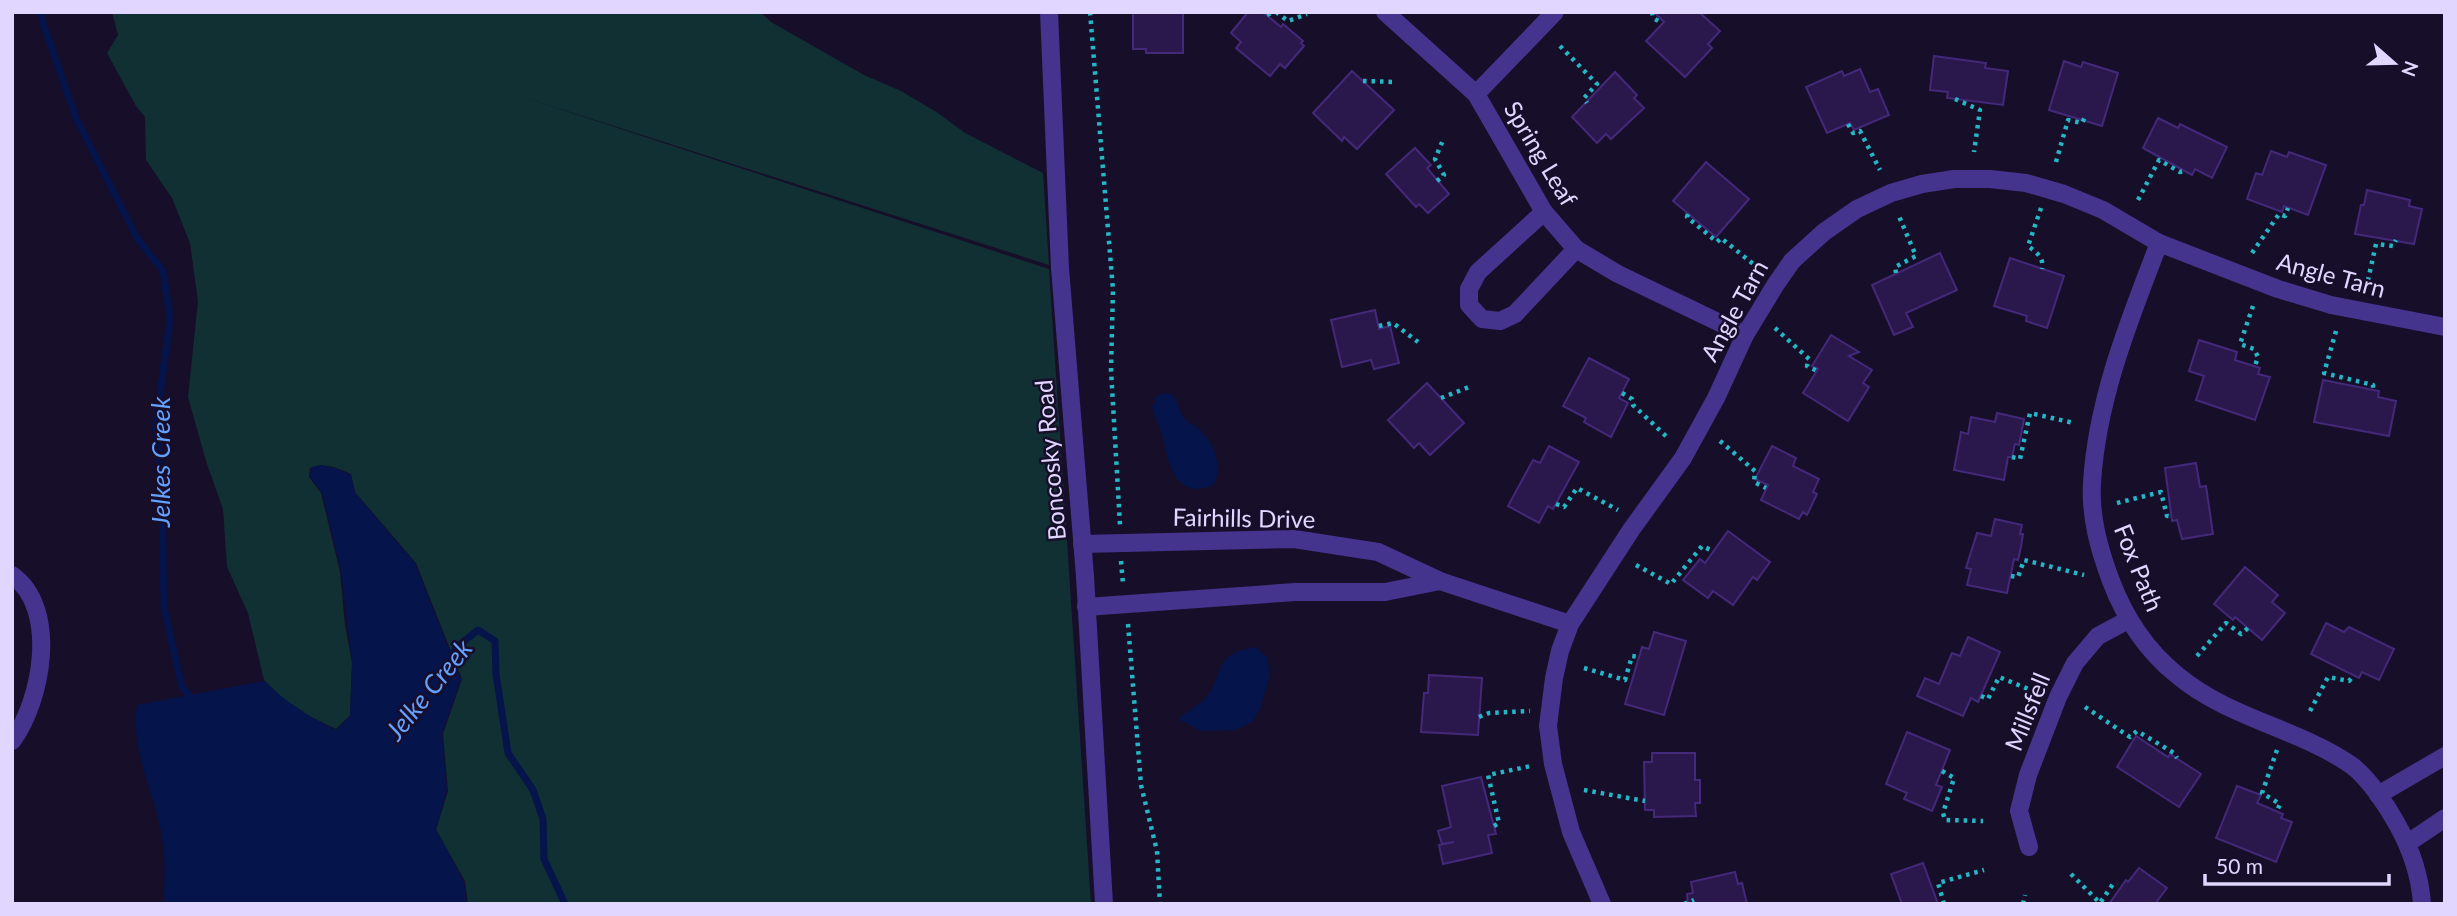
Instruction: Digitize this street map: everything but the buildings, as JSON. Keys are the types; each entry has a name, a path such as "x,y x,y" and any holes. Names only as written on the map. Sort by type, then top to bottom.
{"street":[{"name":"Boncosky Road","path":"1049,12 1060,268 1082,544 1104,904"},
{"name":"Spring Leaf","path":"1385,12 1476,94 1544,212 1576,248 1618,274 1745,335"},
{"path":"1476,94 1556,12"},
{"name":"Angle Tarn","path":"1570,624 1631,530 1683,457 1716,398 1745,335 1792,261 1824,232 1857,209 1891,193 1954,179 2026,183 2064,194 2103,210 2159,243 2231,272 2331,305 2445,327"},
{"path":"1544,212 1478,272 1469,289 1469,305 1482,319 1500,321 1515,314 1576,248"},
{"name":"Fox Path","path":"2159,243 2121,342 2097,440 2092,485 2097,538 2102,557 2128,620 2153,652 2178,676 2236,711 2297,736 2353,766 2387,806 2408,843 2421,885 2422,904"},
{"name":"Fairhills Drive","path":"1082,544 1294,539 1378,552 1440,581 1570,624"},
{"path":"12,575 19,579 34,600 41,627 37,681 18,734 12,741"},
{"name":"Fairhills Drive","path":"1086,607 1295,592 1385,592 1440,581"},
{"name":"Millsfell","path":"2029,847 2020,811 2028,775 2058,697 2075,663 2098,636 2128,620"},
{"path":"1570,624 1554,678 1548,726 1553,764 1571,832 1602,904"},
{"path":"2378,795 2445,756"},
{"path":"2408,843 2445,818"}],"path":[{"path":"1090,12 1113,290 1111,370 1125,603 1141,785 1157,851 1160,904"},
{"path":"1266,15 1275,12 1287,20 1307,14"},
{"path":"1652,12 1653,18 1662,23"},
{"path":"1560,46 1597,84 1584,98 1587,103"},
{"path":"1363,81 1396,82"},
{"path":"1955,99 1980,110 1974,152"},
{"path":"2056,162 2068,120 2082,124 2085,117"},
{"path":"1848,124 1853,134 1860,131 1880,170"},
{"path":"1437,181 1444,175 1435,159 1443,140"},
{"path":"2138,200 2159,160 2180,172 2185,171"},
{"path":"2040,208 2028,246 2039,254 2043,262 2042,268"},
{"path":"2252,253 2279,215 2286,216 2288,208"},
{"path":"1688,214 1687,218 1717,242 1721,238 1757,267"},
{"path":"1896,273 1895,267 1916,256 1898,214"},
{"path":"2366,289 2376,244 2393,246 2396,240"},
{"path":"2253,306 2240,344 2253,349 2258,357 2255,366"},
{"path":"1379,326 1393,323 1418,342"},
{"path":"1775,328 1810,359 1807,366 1817,372"},
{"path":"2336,331 2324,373 2373,385 2373,389"},
{"path":"1441,398 1469,387"},
{"path":"1622,393 1632,399 1633,404 1667,437"},
{"path":"2012,457 2020,459 2030,413 2074,423"},
{"path":"1720,441 1755,471 1754,482 1766,488"},
{"path":"1556,504 1564,507 1577,488 1618,510"},
{"path":"2116,503 2161,492 2168,516 2172,516"},
{"path":"1636,565 1671,584 1702,546 1713,551"},
{"path":"2011,576 2018,577 2024,560 2084,575"},
{"path":"2197,656 2226,624 2241,634 2248,628"},
{"path":"1584,668 1625,680 1632,656 1640,657"},
{"path":"2310,711 2328,677 2348,681 2354,675"},
{"path":"1981,696 1988,699 1999,677 2038,693"},
{"path":"2085,707 2130,737 2137,731 2174,753 2176,758"},
{"path":"1479,717 1489,713 1530,712"},
{"path":"2277,750 2262,793 2280,804 2277,811"},
{"path":"1494,827 1499,823 1488,775 1531,766"},
{"path":"1941,771 1954,778 1942,813 1945,820 1983,821"},
{"path":"1584,790 1645,801"},
{"path":"1944,904 1938,883 1984,870"},
{"path":"2071,874 2100,904 2113,884 2117,885"},
{"path":"2023,904 2025,895"},
{"path":"1684,904 1694,900"}],"green space":[{"path":"112,12 760,12 771,22 864,75 901,91 965,133 1043,173 1049,265 520,96 1049,269 1091,904 468,904 465,881 436,830 448,791 443,734 462,679 416,563 355,492 351,474 336,468 310,468 309,477 321,493 340,572 352,663 350,715 336,729 282,698 264,680 248,613 227,567 223,509 188,397 198,301 190,243 172,198 146,160 145,117 136,106 107,53 118,35"}],"water":[{"path":"1162,393 1171,394 1184,418 1206,436 1214,450 1218,473 1213,485 1199,489 1189,487 1180,482 1174,474 1152,405 1156,403 1154,399"},
{"path":"320,465 351,475 355,493 415,563 461,679 442,734 447,790 436,829 464,882 467,904 164,904 163,846 137,740 137,705 264,681 298,708 336,730 350,716 352,663 341,571 322,493 310,477 311,468"},
{"path":"1255,647 1267,657 1270,674 1261,707 1252,722 1235,730 1201,731 1180,720 1180,717 1207,696 1226,659 1241,650"}],"waterway":[{"name":"Jelkes Creek","path":"41,12 76,118 137,238 163,271 170,319 156,425 162,505 164,608 182,687 195,702"},
{"name":"Jelke Creek","path":"447,659 478,630 495,641 496,674 508,753 533,790 543,819 544,859 565,904"}]}
